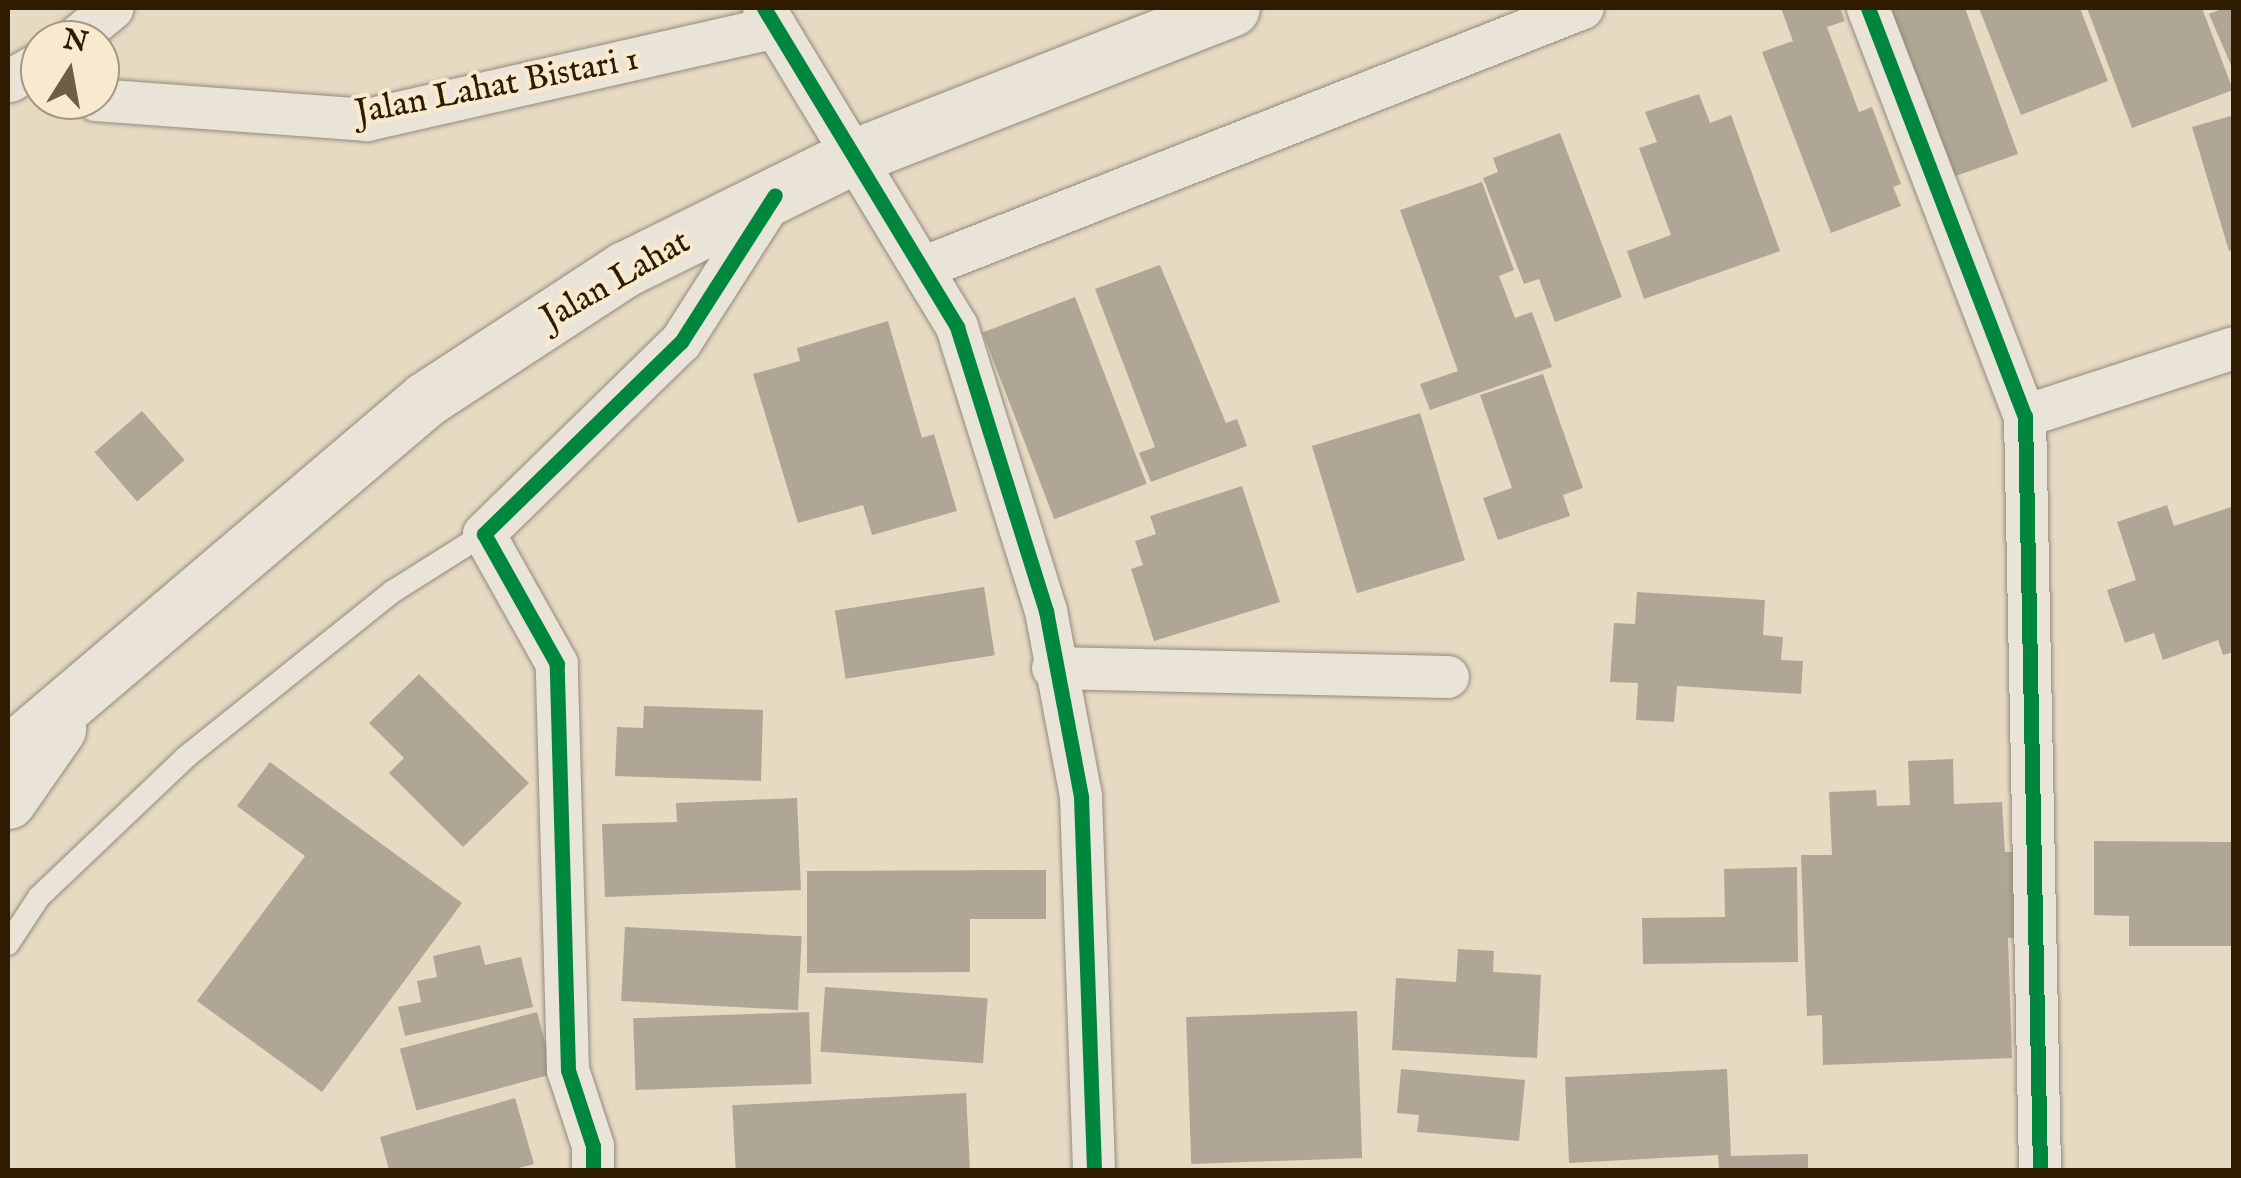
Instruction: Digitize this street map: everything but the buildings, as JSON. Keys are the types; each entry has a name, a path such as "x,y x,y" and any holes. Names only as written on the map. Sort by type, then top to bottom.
{"main road":[{"name":"Jalan Lahat","path":"8,754 426,399 625,269 850,158 1232,8"},
{"name":"Jalan Lahat","path":"8,801 82,694"}],"street":[{"path":"925,268 1583,8"},
{"path":"1868,8 2026,416 2040,1170"},
{"path":"770,17 850,158 925,268 957,327 1046,611 1053,668 1081,797 1094,1170"},
{"name":"Jalan Lahat Bistari 1","path":"120,102 368,120 770,17"},
{"path":"593,1170 593,1146 568,1070 557,664 484,534 681,342 776,195"},
{"path":"2026,416 2234,348"},
{"path":"1053,668 1448,677"}],"lane":[{"path":"8,944 39,897 186,757 392,592 484,534"}],"cycle path":[{"path":"764,8 957,327 1046,611 1081,797 1094,1170"},
{"path":"1868,8 2025,416 2040,1170"},
{"path":"593,1170 593,1146 568,1070 557,664 484,534 681,342 775,195"}]}
